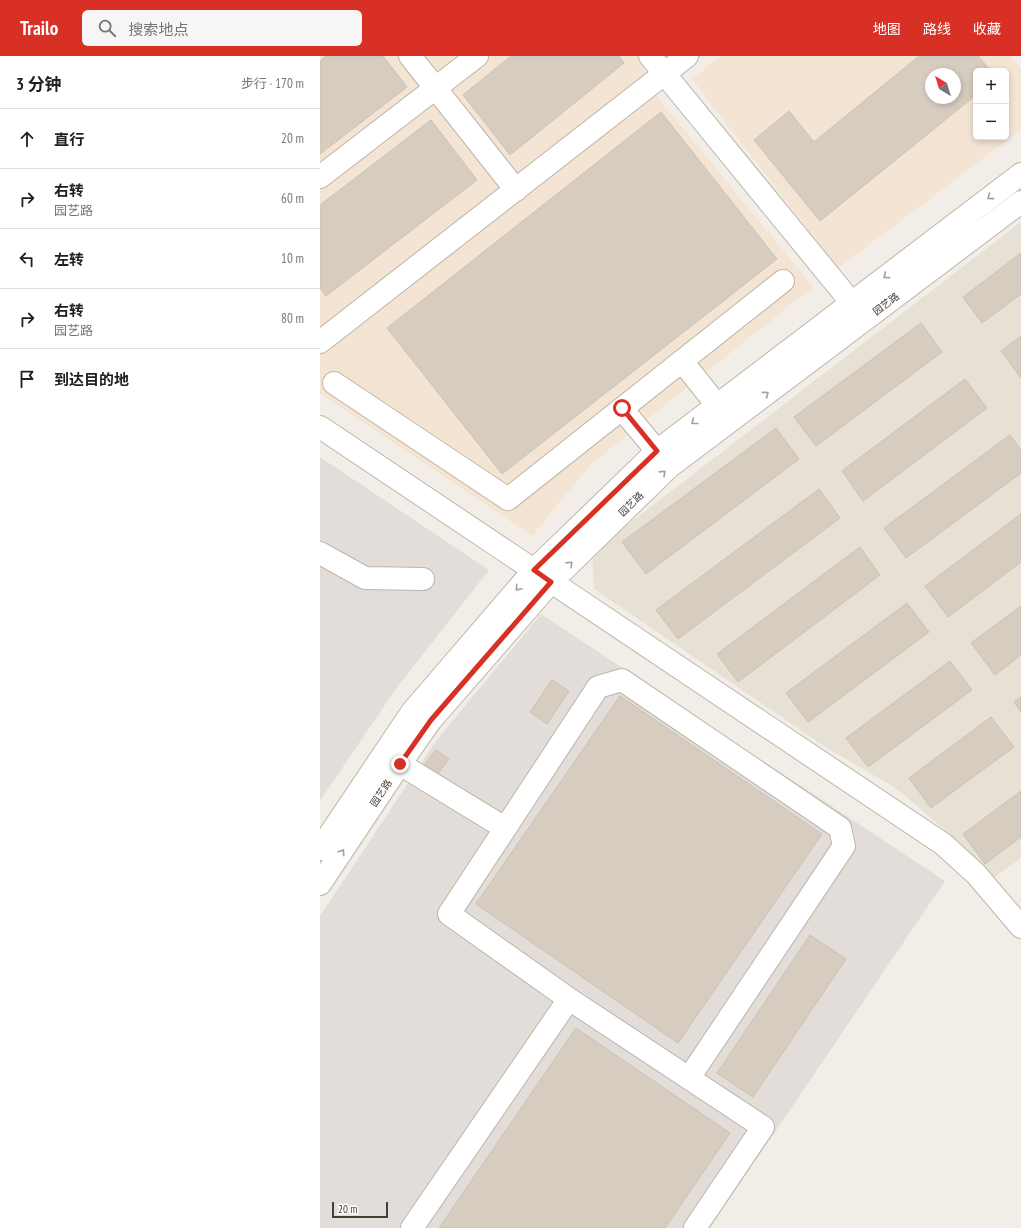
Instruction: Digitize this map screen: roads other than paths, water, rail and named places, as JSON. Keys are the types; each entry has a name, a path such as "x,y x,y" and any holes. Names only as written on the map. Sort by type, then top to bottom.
{"street":[{"path":"410,56 516,190"},
{"path":"320,177 477,56"},
{"path":"650,56 851,302"},
{"path":"320,342 687,56"},
{"name":"园艺路","path":"320,850 412,712 542,576 657,451 716,404 1021,174"},
{"name":"园艺路","path":"320,884 431,720 542,576 669,467 1021,202"},
{"path":"334,383 508,499 783,281"},
{"path":"682,361 716,404"},
{"path":"622,408 657,451"},
{"path":"320,427 943,844 976,874 1021,927"},
{"path":"320,553 365,578 423,579"},
{"path":"689,1078 844,846 840,828 622,680 598,687 449,914 569,999 763,1127 695,1228"},
{"path":"400,764 505,828"},
{"path":"412,1228 569,999"}]}
